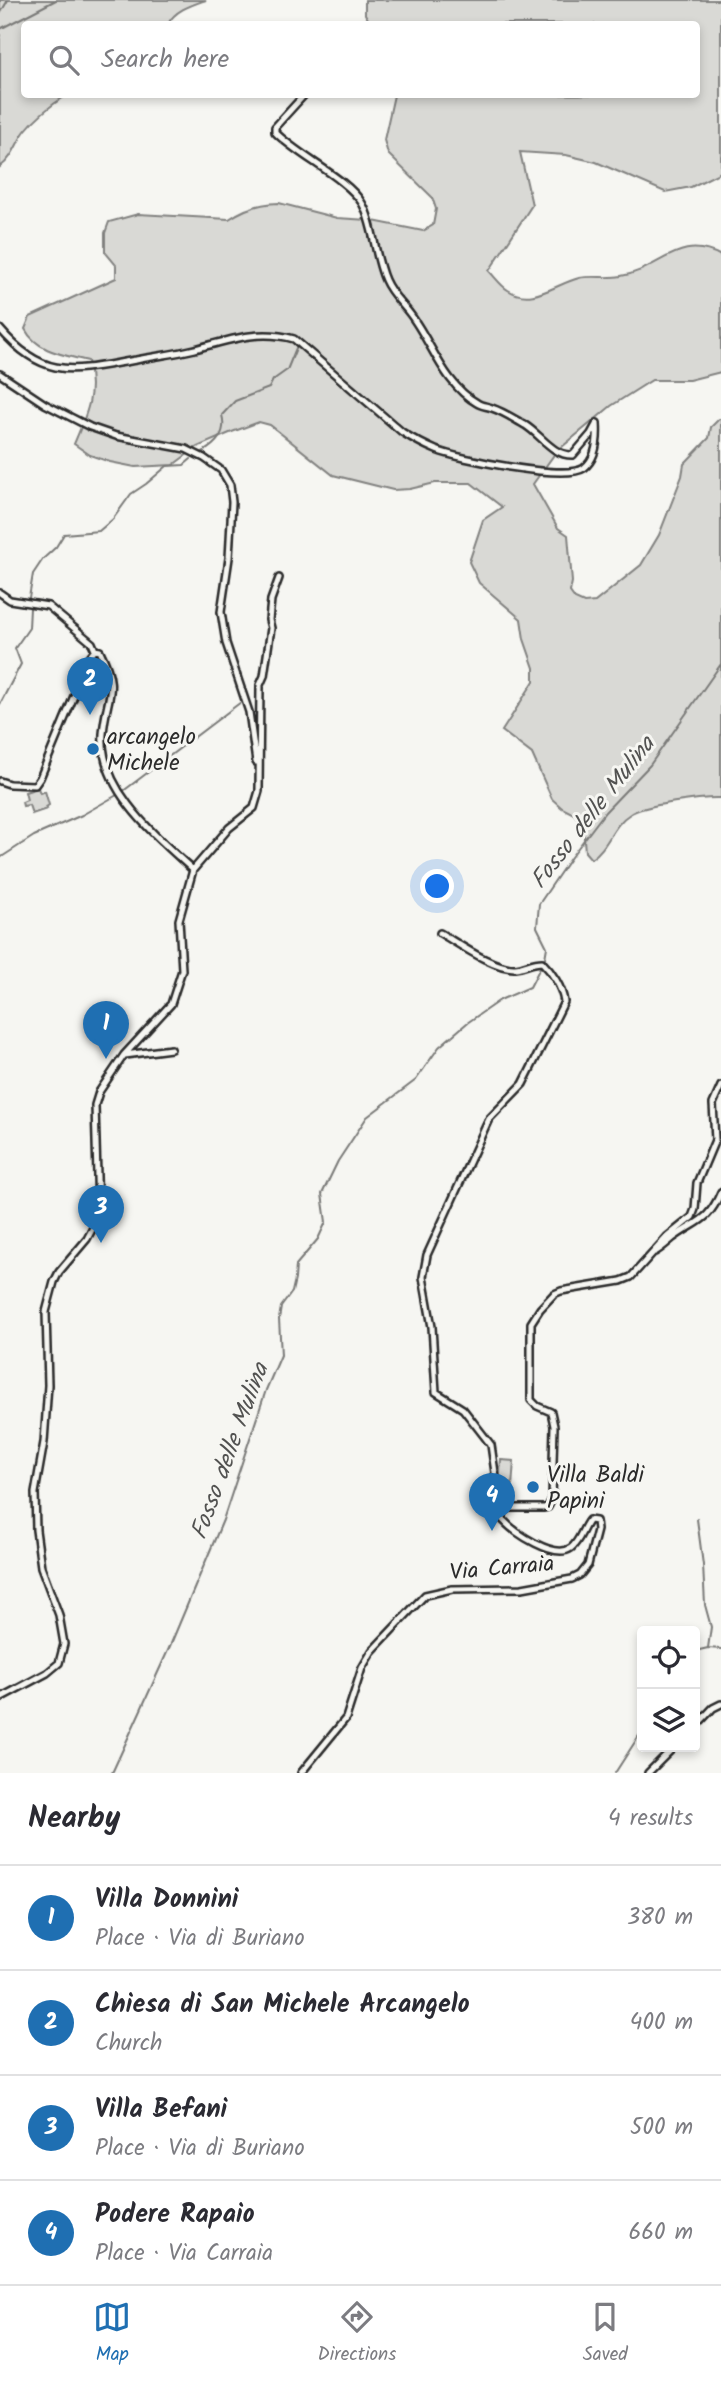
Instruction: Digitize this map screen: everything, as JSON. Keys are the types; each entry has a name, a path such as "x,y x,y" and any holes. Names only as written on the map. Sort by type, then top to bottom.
{"street":[{"path":"0,329 25,354 44,364 72,370 178,354 248,335 276,334 294,339 402,432 419,443 438,451 519,469 565,473 582,469 591,460 597,445 597,423 579,449 573,455 565,456 556,452 535,431 502,412 477,403 449,376 433,355 410,313 391,292 383,277 362,203 345,186 292,148 275,132 275,127 301,98"},
{"path":"0,374 81,424 116,436 186,449 221,470 230,485 232,502 229,558 221,612 226,643 248,712 258,769"},
{"path":"0,1698 47,1673 59,1663 64,1644 59,1615 41,1567 36,1530 35,1493 44,1442 48,1385 46,1312 59,1272 79,1250 95,1224 98,1212 96,1105 99,1092 124,1055 172,1004 183,957 179,920 193,870 229,828 254,808 258,791 260,685 264,676 271,628 271,600 279,578"},
{"path":"0,593 10,600 48,606 92,643 95,650 100,651 108,668 112,689 103,734 104,758 115,782 135,813 149,830 193,870"},
{"path":"0,781 35,785 95,650"},
{"path":"440,933 481,957 499,964 514,968 542,962 564,995 564,1002 523,1084 489,1119 427,1255 423,1277 432,1326 436,1392 463,1409 491,1445 503,1513 509,1508 548,1507 552,1499 554,1426 551,1412 531,1400 531,1323 554,1294 631,1277 667,1237 692,1217 697,1183 715,1140 713,1104 721,1086"},
{"path":"124,1055 171,1049"},
{"path":"654,1253 702,1221 714,1208 721,1192"},
{"name":"Via Carraia","path":"301,1773 346,1718 362,1668 372,1651 425,1594 452,1588 522,1588 572,1579 585,1571 591,1558 597,1530 596,1521 589,1520 577,1542 568,1550 555,1552 509,1526 503,1520 503,1513"},
{"path":"700,1722 721,1704"},
{"path":"648,1773 669,1752"}],"shaded area":[{"path":"0,0 206,0 179,12 170,21 21,21 21,98 63,98 44,111 30,126 0,167"},
{"path":"365,0 721,0 721,172 691,187 665,192 596,162 566,155 520,152 532,205 489,271 505,288 526,296 579,278 616,277 635,272 681,251 706,250 721,256 721,372 689,380 652,380 611,406 556,452 533,484 558,528 568,535 572,582 570,592 575,599 584,603 595,602 641,565 659,535 684,464 709,438 711,427 721,419 721,798 674,802 630,814 591,859 585,852 583,826 574,814 552,799 532,754 502,731 534,681 534,668 524,639 521,619 479,583 469,562 483,520 502,507 471,483 435,483 393,490 333,475 270,425 259,422 197,447 173,465 135,467 90,455 74,444 91,394 88,361 44,348 30,337 25,329 30,317 116,278 116,265 105,252 105,233 109,222 138,214 229,219 253,207 279,203 337,218 368,220 423,231 433,225 436,209 432,197 388,154 384,140 393,98 700,98 700,21 369,21 365,14"},
{"path":"38,788 40,793 45,791 49,805 47,809 32,814 29,805 23,806 22,802 27,800 25,792"},
{"path":"501,1460 514,1461 512,1487 499,1486"}],"waterway":[{"path":"0,14 8,0"},
{"path":"0,29 56,0"},
{"path":"201,453 212,446 222,433 222,415 235,401 269,388 273,380 287,370 296,348"},
{"path":"29,598 33,574 64,534 99,531 113,519 131,494 167,466 184,465 191,459"},
{"path":"0,704 21,664 15,648 29,628 30,608"},
{"name":"Fosso delle Mulina","path":"112,1773 223,1520 266,1390 281,1355 281,1307 292,1292 296,1265 318,1239 326,1222 322,1194 338,1161 367,1117 416,1080 439,1047 500,1000 530,987 545,958 547,947 537,927 539,904 605,812 650,765 721,664"},
{"path":"122,792 241,702"},
{"path":"0,858 34,836 82,815 117,795"},
{"path":"697,1519 705,1605 711,1627 708,1648"},
{"path":"700,1650 721,1649"},
{"path":"615,1773 637,1739"}],"place":[{"name":"Chiesa di San Michele Arcangelo","path":"90,715"},
{"name":"arcangelo Michele","path":"93,749"},
{"name":"Villa Donnini","path":"106,1059"},
{"name":"Villa Befani","path":"101,1243"},
{"name":"Villa Baldi Papini","path":"533,1487"},
{"name":"Podere Rapaio","path":"492,1531"}]}
